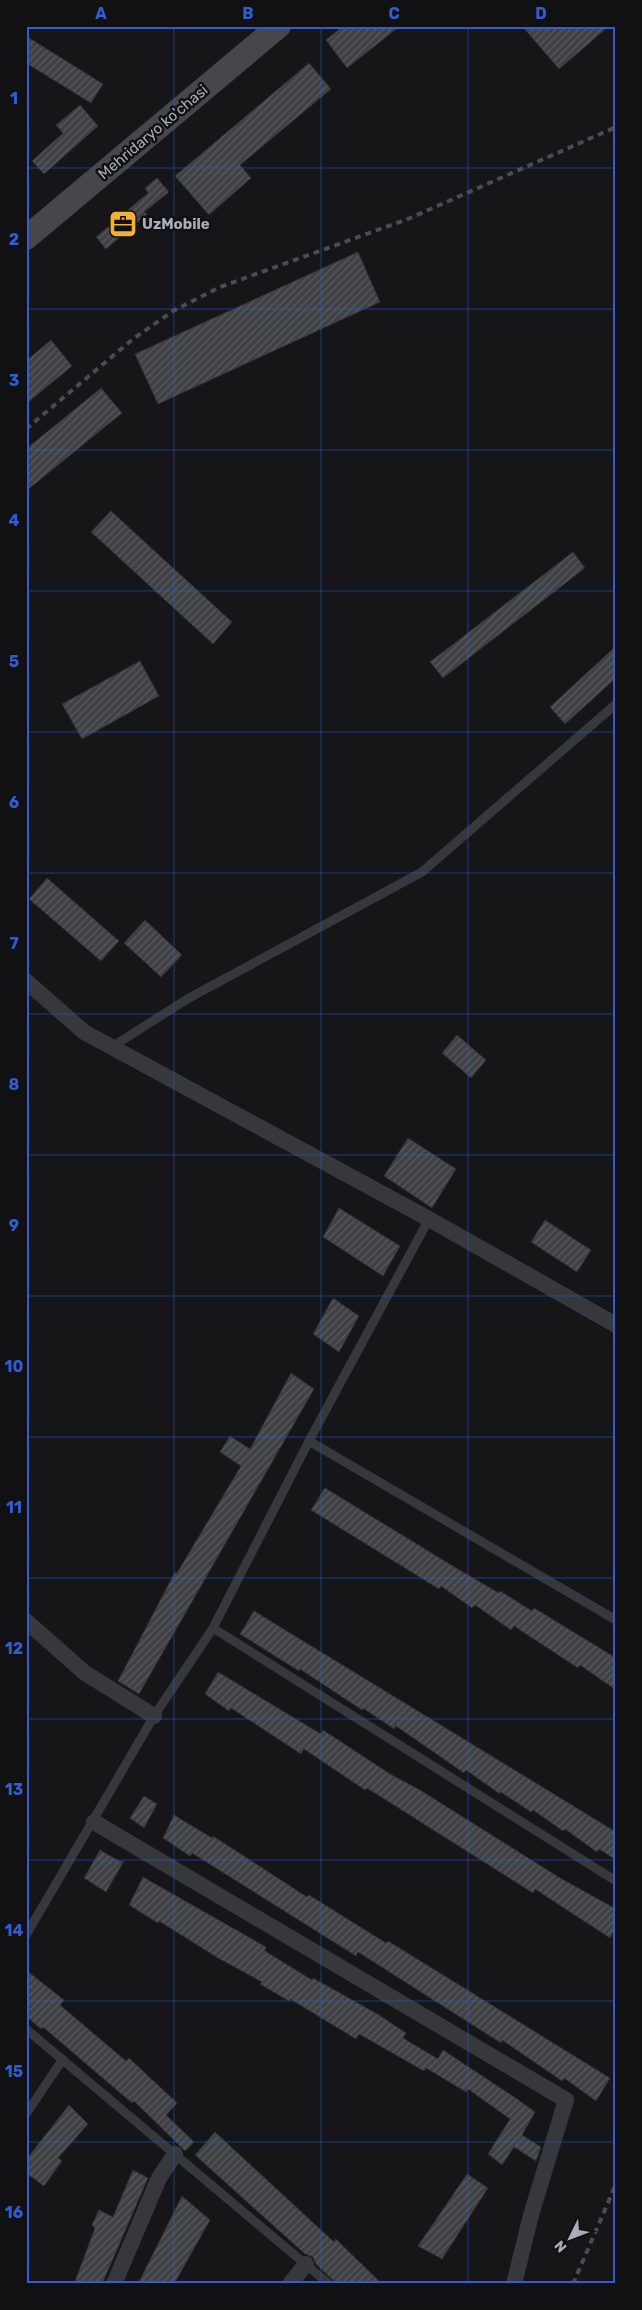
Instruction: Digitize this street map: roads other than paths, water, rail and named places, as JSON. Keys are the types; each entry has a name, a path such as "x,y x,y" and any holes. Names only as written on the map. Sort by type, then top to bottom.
{"main road":[{"name":"Мehridaryo ko'chasi","path":"26,238 279,26"}],"street":[{"path":"26,981 84,1032 110,1048 429,1219 616,1325"},
{"path":"26,1621 85,1673 154,1716"},
{"path":"94,1822 566,2100 531,2215 514,2284"},
{"path":"114,2284 159,2178 175,2154"},
{"path":"290,2284 306,2264"}],"lane":[{"path":"110,1048 189,998 422,872 616,704"},
{"path":"26,1935 94,1822 154,1716 213,1628 309,1440 429,1219"},
{"path":"309,1440 616,1620"},
{"path":"213,1628 616,1881"},
{"path":"26,2030 63,2059 329,2284"},
{"path":"26,2114 63,2059"}],"railway":[{"path":"26,429 133,339 173,311 220,287 408,219 616,127"},
{"path":"573,2284 616,2184"}],"place":[{"name":"UzMobile","path":"123,224"}]}
